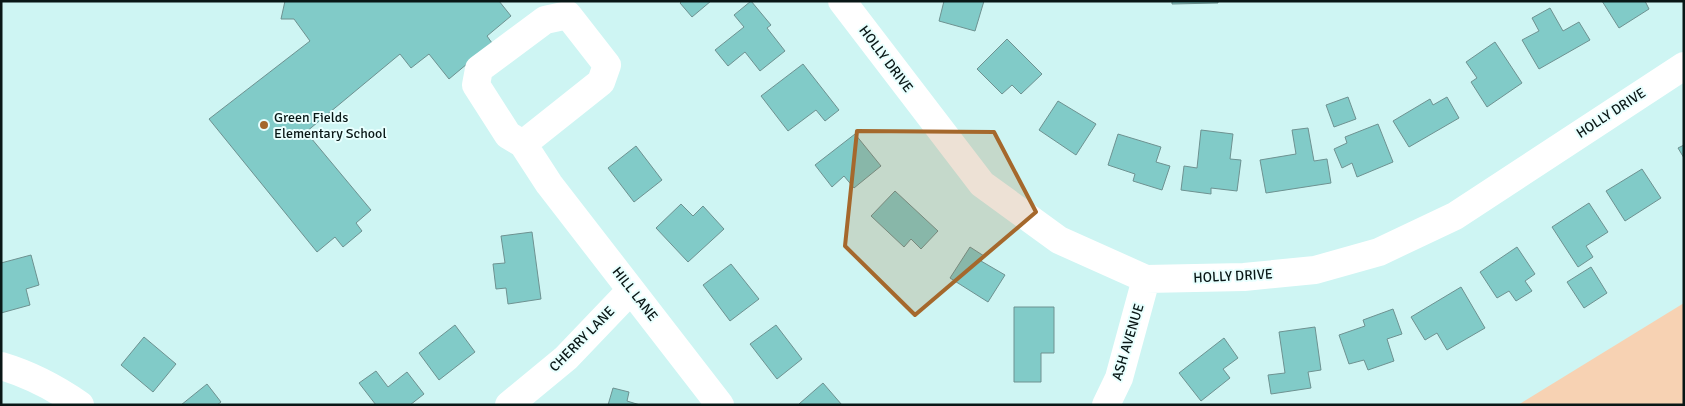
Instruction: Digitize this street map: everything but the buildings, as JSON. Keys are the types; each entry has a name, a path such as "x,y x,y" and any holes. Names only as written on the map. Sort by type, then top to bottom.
{"street":[{"name":"HOLLY DRIVE","path":"842,1 982,184 1059,240 1146,279 1244,277 1315,270 1379,252 1455,216 1684,66"},
{"name":"HILL LANE","path":"564,8 479,69 476,85 508,135 523,144 549,184 720,405"},
{"path":"523,144 601,82 607,65 564,8"},
{"name":"ASH AVENUE","path":"1106,405 1119,378 1146,279"},
{"name":"CHERRY LANE","path":"508,405 566,358 631,290"},
{"path":"1,366 12,369 48,386 80,405"}],"highlighted area":[{"path":"857,131 994,132 1036,212 915,315 845,246"}],"shaded area":[{"path":"1684,303 1684,405 1518,405"}],"place":[{"name":"Green Fields Elementary School","path":"264,125"}]}
